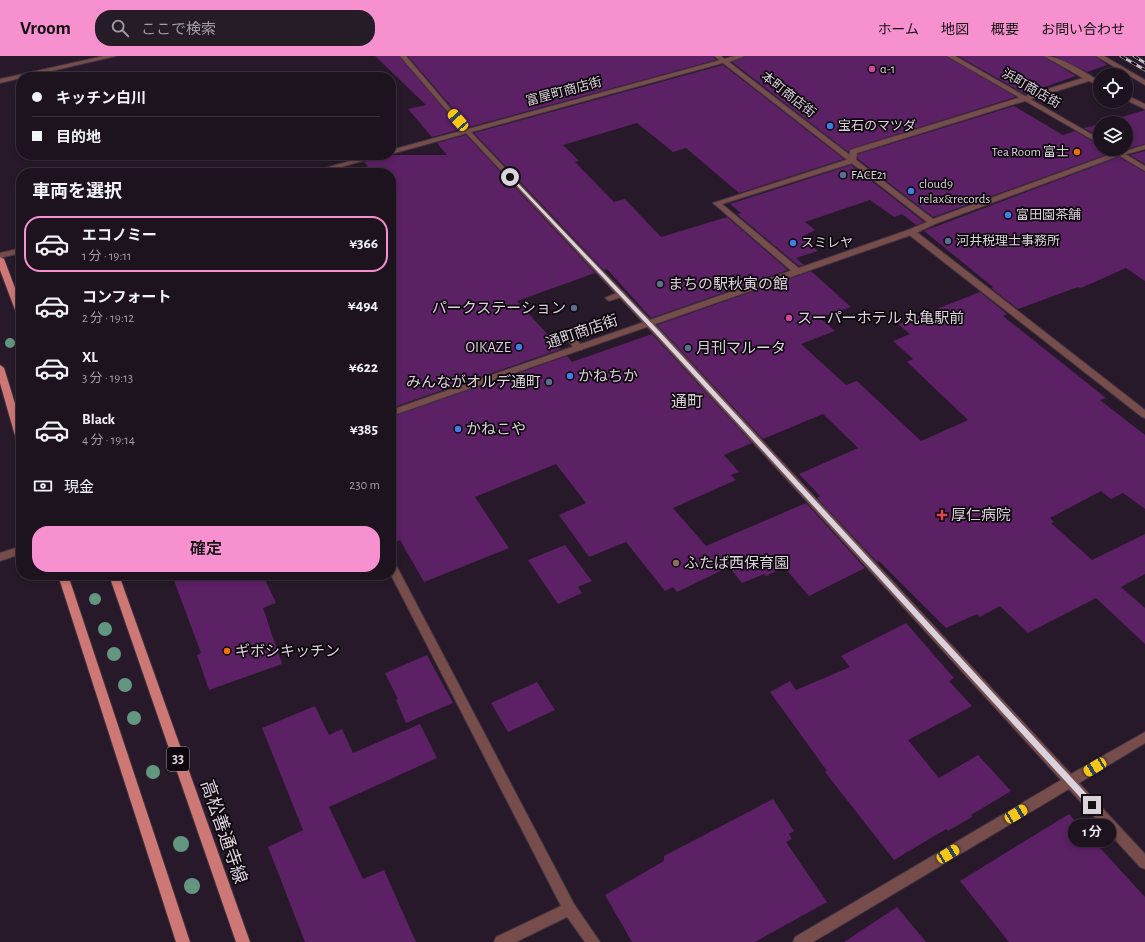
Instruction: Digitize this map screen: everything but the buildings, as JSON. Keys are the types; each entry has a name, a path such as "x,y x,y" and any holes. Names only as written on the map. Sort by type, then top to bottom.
{"main road":[{"path":"0,259 16,302"},
{"path":"0,368 3,386 16,424"},
{"path":"65,580 183,942"},
{"name":"高松善通寺線","path":"116,580 242,942"}],"street":[{"path":"41,72 113,56"},
{"path":"403,56 467,131 574,246 649,323 1145,863"},
{"name":"本町商店街","path":"717,56 932,222"},
{"name":"富屋町商店街","path":"396,151 742,56"},
{"name":"浜町商店街","path":"950,56 1093,138"},
{"path":"1047,56 1093,80"},
{"path":"1099,56 1145,83"},
{"path":"0,81 16,77"},
{"path":"798,272 718,203 853,160 853,152 1090,78"},
{"path":"1133,101 1145,107"},
{"name":"通町商店街","path":"1133,150 1145,146"},
{"name":"通町商店街","path":"396,412 912,232 932,222 1114,156"},
{"path":"1123,156 1145,169"},
{"path":"331,168 360,160"},
{"path":"912,232 1145,416"},
{"path":"0,256 16,251"},
{"path":"609,298 621,294"},
{"path":"571,340 579,348"},
{"path":"0,557 16,552"},
{"path":"396,575 569,909 593,942"},
{"path":"800,942 1145,737"},
{"path":"501,942 569,909"}],"railway":[{"path":"1121,56 1145,70"},
{"path":"1134,56 1145,63"}],"place":[{"name":"α-1","path":"872,69"},
{"name":"宝石のマツダ","path":"830,126"},
{"name":"Tea Room 富士","path":"1077,152"},
{"name":"FACE21","path":"843,175"},
{"name":"cloud9 relax&records","path":"911,191"},
{"name":"富田園茶舗","path":"1008,215"},
{"name":"河井税理士事務所","path":"948,241"},
{"name":"スミレヤ","path":"793,243"},
{"name":"まちの駅秋寅の館","path":"660,284"},
{"name":"パークステーション","path":"574,308"},
{"name":"スーパーホテル 丸亀駅前","path":"789,318"},
{"name":"OIKAZE","path":"519,347"},
{"name":"月刊マルータ","path":"688,348"},
{"name":"かねちか","path":"570,376"},
{"name":"みんながオルデ通町","path":"549,382"},
{"name":"かねこや","path":"458,429"},
{"name":"厚仁病院","path":"942,515"},
{"name":"ふたば西保育園","path":"676,563"},
{"name":"ギボシキッチン","path":"227,651"}],"district":[{"name":"通町","path":"687,402"}],"route":[{"path":"510,177 657,332 1092,805"}]}
